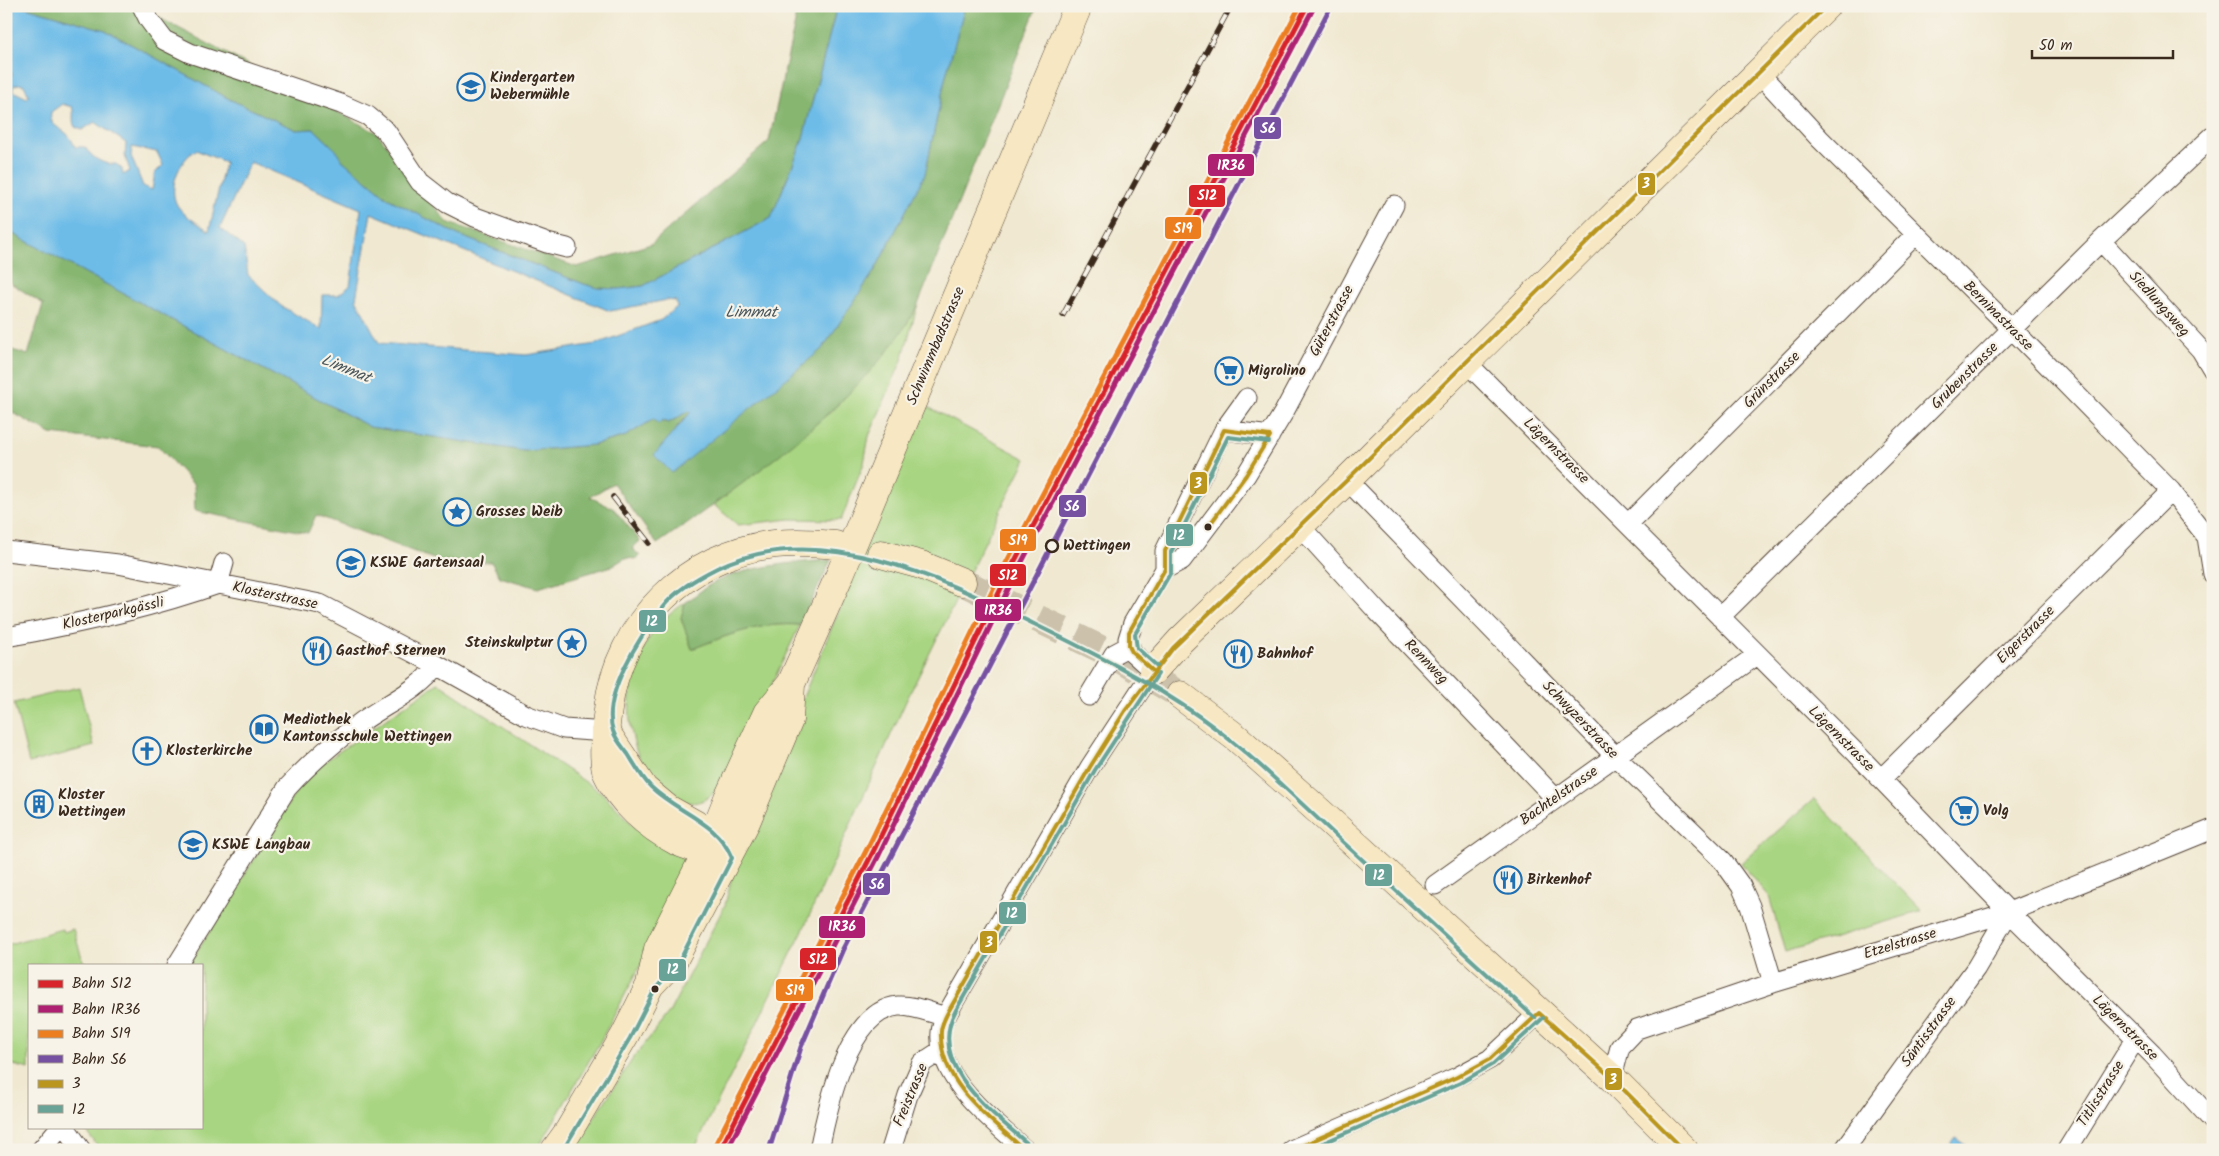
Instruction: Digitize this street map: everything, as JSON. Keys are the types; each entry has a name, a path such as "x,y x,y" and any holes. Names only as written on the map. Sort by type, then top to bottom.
{"street":[{"path":"142,6 149,20 164,40 190,53 341,104 368,116 386,131 420,182 447,203 475,217 547,243 567,248"},
{"name":"Schwimmbadstrasse","path":"650,985 674,961 715,850 728,798 768,713 791,684 841,572 1078,6"},
{"path":"1025,1150 969,1099 946,1061 942,1050 941,1030 946,1017 1090,767 1154,671 1180,640 1347,480 1465,361 1826,6"},
{"name":"Berninastrasse","path":"1760,73 1820,139 2012,329 2171,491 2207,537 2213,574"},
{"name":"Grubenstrasse","path":"1720,617 2101,241 2213,136"},
{"name":"Güterstrasse","path":"1165,569 1182,560 1246,475 1270,436 1394,205"},
{"name":"Grünstrasse","path":"1628,524 1916,234"},
{"name":"Siedlungsweg","path":"2101,241 2201,350 2213,370"},
{"name":"Lägernstrasse","path":"1465,361 1881,779 2009,912 2136,1038 2213,1121"},
{"name":"Güterstrasse","path":"1129,646 1129,632 1133,623 1165,569 1165,551 1224,430 1247,398"},
{"path":"1224,430 1270,436"},
{"name":"Schwyzerstrasse","path":"1347,480 1616,757 1723,861 1741,886 1750,906 1773,983"},
{"name":"Eigerstrasse","path":"1881,779 2171,491"},
{"name":"Rennweg","path":"1299,525 1376,610 1555,798"},
{"path":"715,850 676,841 642,818 611,782 605,770 610,693 622,655 654,606 680,581 713,561 773,544 805,542 835,545"},
{"name":"Klosterstrasse","path":"6,551 118,564 320,604 437,665 526,715 564,728 606,732"},
{"path":"881,554 921,565 962,582"},
{"path":"218,584 224,562"},
{"name":"Klosterparkgässli","path":"6,637 54,629 171,601 218,584"},
{"path":"1089,696 1114,654 1129,646 1139,661 1154,671"},
{"name":"Bachtelstrasse","path":"1435,885 1757,655"},
{"path":"178,964 287,788 302,771 357,725 428,678 437,665"},
{"name":"Schwimmbadstrasse","path":"555,1150 568,1132 625,1035 650,985 658,949 688,887 715,850 746,822 789,720 791,684"},
{"path":"1180,695 1238,739 1612,1078 1684,1150"},
{"path":"606,732 644,789 668,809 700,827 715,850"},
{"path":"668,809 700,808 728,798"},
{"name":"Etzelstrasse","path":"1612,1078 1620,1047 1637,1029 1773,983 2009,912 2213,830"},
{"path":"676,841 688,887"},
{"name":"Säntisstrasse","path":"1844,1150 1976,968 2009,912"},
{"path":"819,1150 829,1104 847,1054 857,1034 880,1013 896,1006 908,1006 946,1017"},
{"path":"1291,1150 1457,1077 1490,1059 1538,1012"},
{"name":"Titlisstrasse","path":"2067,1150 2136,1038"},
{"name":"Freistrasse","path":"891,1150 908,1095 922,1062 942,1050"},
{"path":"41,1150 59,1128"},
{"path":"66,1128 81,1150"}],"green space":[{"path":"22,6 137,6 377,133 447,222 577,267 651,244 769,141 795,23 795,6 837,6 802,142 771,218 643,286 618,289 597,288 584,284 458,235 389,199 342,160 336,150 314,129 296,130 231,100 105,30"},
{"path":"965,6 1037,6 917,307 890,348 839,403 781,454 719,501 657,544 613,483 590,497 614,509 640,541 632,548 640,556 636,559 625,558 612,566 538,588 500,577 491,562 439,561 316,515 308,533 195,511 194,485 158,446 51,434 6,409 6,348 28,355 43,304 6,280 6,230 370,427 524,451 594,445 626,436 655,418 668,423 689,411 690,413 676,428 822,349 875,270 925,174 946,75"},
{"path":"917,307 902,360 869,436 864,463 841,520 790,519 738,525 714,505 833,410 891,347"},
{"path":"924,405 1026,459 907,699 802,932 694,1150 573,1150 632,1060 669,1013 725,905 736,859"},
{"path":"831,560 800,625 771,626 744,631 692,649 681,618 685,603 709,585 741,572 786,564"},
{"path":"685,603 681,618 692,649 744,631 771,626 800,625 726,779 712,795 695,803 675,798 668,794 647,773 637,752 629,710 635,669 643,650 654,632 668,616"},
{"path":"438,683 602,793 643,835 695,862 600,1042 537,1150 101,1150 86,1131 88,1128 202,1128 202,964 190,964 307,774"},
{"path":"79,687 94,746 29,763 14,703"},
{"path":"1814,799 1922,911 1785,952 1769,896 1741,863"},
{"path":"62,929 64,932 73,929 83,961 88,964 28,964 28,1069 6,1063 6,945"}],"water":[{"name":"Limmat","path":"6,6 22,6 105,30 231,100 296,130 314,129 336,150 342,160 389,199 458,235 584,284 597,288 618,289 643,286 771,218 802,142 837,6 965,6 946,75 925,174 875,270 822,349 672,473 654,455 690,413 689,411 668,423 663,420 658,424 654,419 626,436 594,445 524,451 370,427 6,230 6,81 12,74 6,66","holes":["18,84 24,85 29,96 27,98 13,91 13,86","62,104 72,107 75,127 82,130 95,122 126,143 125,156 130,171 123,175 122,169 116,164 107,164 98,160 85,147 75,147 66,133 52,123 51,112","132,147 157,152 163,165 155,173 152,190 143,186 131,156","196,150 225,162 209,231 180,209 174,194 176,177 190,154","250,162 361,209 350,286 338,295 322,295 321,329 281,306 248,275 244,247 220,228","371,213 610,311 667,300 676,301 677,307 661,320 596,344 526,355 379,343 356,299"]},
{"path":"1956,1138 1966,1145 1962,1150 1947,1150"}],"tunnel":[{"path":"962,582 1111,654 1180,695"}],"railway":[{"path":"1063,315 1231,6"},
{"path":"613,497 649,543"}],"rail line":[{"name":"S19","path":"714,1147 867,849 1003,569 1300,6"},
{"name":"S12","path":"720,1150 873,852 1009,572 1307,6"},
{"name":"S6","path":"769,1150 801,1047 843,949 1331,6"},
{"name":"IR36","path":"727,1150 879,855 1015,575 1313,9"}],"transit line":[{"name":"3","path":"1025,1150 983,1113 957,1083 948,1067 942,1050 941,1031 949,1011 1090,767 1125,711 1173,648 1347,480 1826,6"},
{"name":"3","path":"1153,671 1132,652 1129,646 1129,632 1165,569 1165,551 1224,430 1270,436 1246,475 1208,527"},
{"name":"12","path":"1157,666 1137,648 1135,634 1171,572 1171,552 1228,437 1269,442"},
{"name":"12","path":"563,1150 630,1038 655,989 678,964 732,858 725,845 707,826 651,787 618,740 613,731 611,716 618,683 634,649 662,608 680,590 717,568 756,554 797,549 838,552 879,560 920,573 960,589 1034,624 1140,679 1200,717 1256,762 1535,1018"},
{"name":"12","path":"1029,1145 982,1103 967,1086 956,1068 949,1050 949,1030 956,1010 1095,770 1158,674"},
{"name":"3","path":"1539,1013 1612,1078 1684,1150"},
{"name":"3","path":"1292,1150 1457,1077 1490,1059 1539,1013"},
{"name":"12","path":"1307,1150 1460,1083 1493,1064 1543,1018"}],"place":[{"name":"Kindergarten Webermühle","path":"471,87"},
{"name":"Migrolino","path":"1229,371"},
{"name":"Grosses Weib","path":"457,512"},
{"name":"Wettingen","path":"1052,546"},
{"name":"KSWE Gartensaal","path":"351,563"},
{"name":"Steinskulptur","path":"572,643"},
{"name":"Gasthof Sternen","path":"317,651"},
{"name":"Bahnhof","path":"1238,654"},
{"name":"Mediothek Kantonsschule Wettingen","path":"264,729"},
{"name":"Klosterkirche","path":"147,751"},
{"name":"Kloster Wettingen","path":"39,804"},
{"name":"Volg","path":"1964,811"},
{"name":"KSWE Langbau","path":"193,845"},
{"name":"Birkenhof","path":"1508,880"}]}
